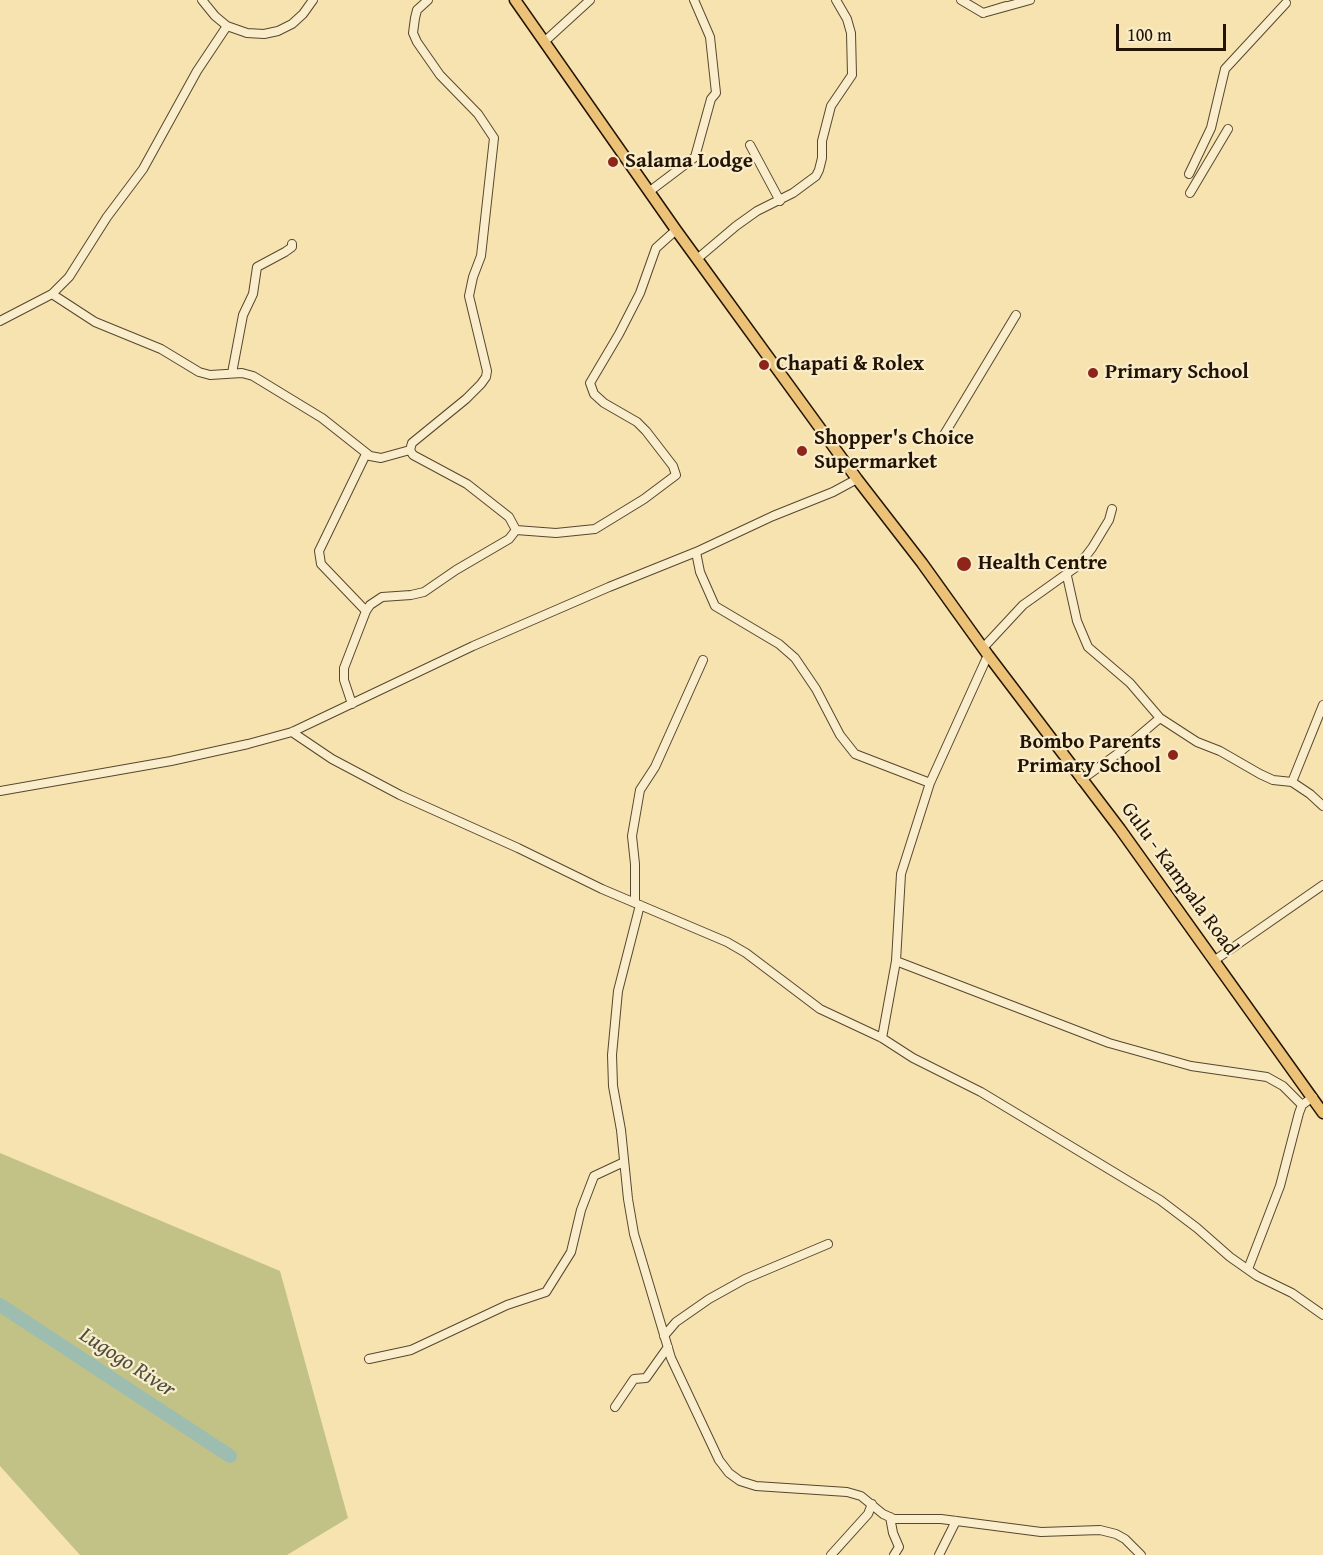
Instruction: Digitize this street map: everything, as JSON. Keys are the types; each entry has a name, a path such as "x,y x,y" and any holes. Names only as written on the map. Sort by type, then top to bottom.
{"main road":[{"name":"Gulu - Kampala Road","path":"514,0 676,231 857,479 922,563 985,652 1215,960 1323,1113"}],"street":[{"path":"202,0 227,26 247,33 264,34 278,31 292,24 313,0"},
{"path":"410,450 412,442 474,392 486,377 487,371 470,296 473,277 481,255 494,138 478,114 440,75 417,42 413,33 417,10 428,0"},
{"path":"544,42 590,0"},
{"path":"650,191 695,157 711,99 716,93 710,37 694,0"},
{"path":"697,259 757,211 780,201 805,184 819,170 822,141 831,106 852,75 851,33 836,0"},
{"path":"961,0 983,13 1030,0"},
{"path":"1189,174 1211,128 1225,69 1286,3"},
{"path":"983,13 1006,6"},
{"path":"0,321 52,294 69,277 107,217 143,169 197,71 227,26"},
{"path":"1190,193 1228,129"},
{"path":"750,145 780,201"},
{"path":"516,530 556,533 595,529 676,476 673,465 646,430 637,422 604,403 594,394 590,383 640,293 656,249 676,231"},
{"path":"232,373 243,315 253,294 257,267 285,252 292,247 292,244"},
{"path":"52,294 95,322 161,350 199,372 210,375 232,373 253,376 322,418 374,458 410,450"},
{"path":"942,438 1016,315"},
{"path":"410,450 413,454 467,484 509,517 516,530"},
{"path":"366,454 319,551 321,564 366,611"},
{"path":"0,791 171,761 292,732 473,646 696,552 773,516 833,492 857,479"},
{"path":"882,1038 896,961 901,874 930,783 985,652 1023,606 1079,565 1109,520 1112,509"},
{"path":"352,704 344,680 344,668 366,611 382,597 423,592 509,539 516,530"},
{"path":"696,552 700,572 715,606 779,644 795,658 816,688 840,735 855,754 930,783"},
{"path":"1066,576 1077,621 1088,647 1130,684 1160,718 1197,742 1220,751 1260,774 1273,780 1292,782 1323,806"},
{"path":"703,660 655,767 640,790 632,836 638,904 618,991 612,1056 613,1086 634,1234 668,1347 683,1385 700,1416 719,1460 729,1473 740,1481 756,1486 847,1492 861,1496 894,1519 941,1519 1041,1532 1090,1530 1109,1532 1125,1539 1141,1555"},
{"path":"1292,782 1323,705"},
{"path":"1081,780 1120,752 1160,718"},
{"path":"292,732 332,759 400,795 518,848 602,890 727,942 747,953 820,1009 882,1038 913,1058 981,1092 1160,1200 1248,1269 1292,1293 1323,1315"},
{"path":"1215,960 1323,885"},
{"path":"896,961 1126,1049 1191,1066 1267,1077 1283,1086 1302,1105"},
{"path":"1248,1269 1273,1208 1302,1105 1312,1097"},
{"path":"369,1359 411,1350 507,1305 546,1292 571,1252 581,1210 594,1176 624,1162"},
{"path":"664,1336 676,1322 745,1279 828,1244"},
{"path":"615,1407 634,1379 646,1378 668,1347"},
{"path":"831,1555 868,1514 872,1504"},
{"path":"890,1517 899,1547 894,1555"},
{"path":"939,1555 956,1521"}],"green space":[{"path":"0,1153 280,1271 348,1518 287,1555 80,1555 0,1466"}],"waterway":[{"name":"Lugogo River","path":"0,1305 230,1456"}],"place":[{"name":"Salama Lodge","path":"613,162"},
{"name":"Chapati & Rolex","path":"764,365"},
{"name":"Primary School","path":"1093,373"},
{"name":"Shopper's Choice Supermarket","path":"802,451"},
{"name":"Health Centre","path":"964,564"},
{"name":"Bombo Parents Primary School","path":"1173,755"}]}
